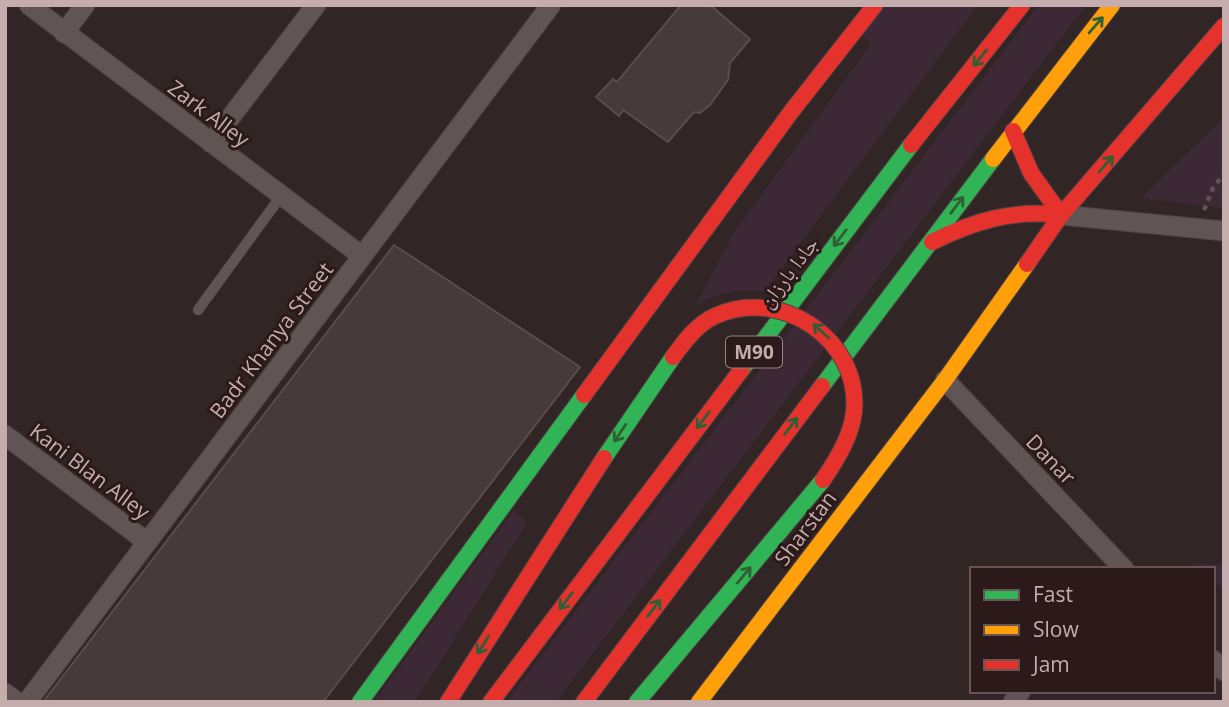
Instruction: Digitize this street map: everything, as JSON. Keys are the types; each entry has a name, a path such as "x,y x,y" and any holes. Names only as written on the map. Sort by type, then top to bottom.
{"main road":[{"path":"360,702 791,112 875,5"},
{"name":"جادا بارزان","path":"491,702 912,142 1023,5"},
{"path":"584,702 1013,131 1112,5"},
{"name":"Sharstan","path":"699,702 945,380 1061,215 1224,26"},
{"path":"1013,131 1031,173 1061,215"},
{"path":"928,245 967,226 1013,211 1061,215"},
{"path":"448,702 562,519 688,337 714,317 747,306 780,308 808,320 833,342 848,368 854,401 850,430 839,457 823,480 637,702"}],"street":[{"name":"Zark Alley","path":"29,5 362,256"},
{"path":"64,33 85,5"},
{"path":"212,143 316,5"},
{"name":"Badr Khanya Street","path":"27,702 551,5"},
{"path":"1061,215 1224,232"},
{"name":"Danar","path":"945,380 1120,567"},
{"name":"Kani Blan Alley","path":"5,435 147,542"},
{"path":"5,693 17,702"}],"lane":[{"path":"198,310 281,196"}],"path":[{"path":"1200,230 1213,188 1224,174"}],"shaded area":[{"path":"882,5 978,5 764,292 730,292 696,305 732,235 871,44 861,35"},
{"path":"1039,5 1086,5 556,702 506,702"},
{"path":"1224,117 1224,208 1141,198"},
{"path":"514,510 527,523 415,702 374,702"},
{"path":"1191,563 1224,565 1224,589 1215,582 1215,567 1196,567"}],"building":[{"path":"681,5 710,5 750,39 730,63 728,80 710,105 700,113 694,112 668,142 623,110 619,116 596,97 613,79 617,82"},
{"path":"394,245 580,367 323,702 43,702"}],"traffic: fast":[{"path":"742,369 911,145"},
{"path":"822,386 993,159"},
{"path":"604,458 673,357"},
{"path":"360,702 584,395"},
{"path":"637,702 823,480"}],"traffic: slow":[{"path":"993,159 1112,5"},
{"path":"699,702 945,380 1027,264"}],"traffic: jam":[{"path":"584,395 791,112 875,5"},
{"path":"911,145 1022,5"},
{"path":"1027,264 1061,215 1224,26"},
{"path":"1013,131 1031,173 1061,215"},
{"path":"932,242 995,218 1027,214 1061,215"},
{"path":"673,357 702,324 715,316 740,309 765,308 789,314 812,325 830,342 844,362 853,386 854,412 850,430 823,480"},
{"path":"491,702 742,369"},
{"path":"584,702 822,386"},
{"path":"448,702 604,458"}]}
